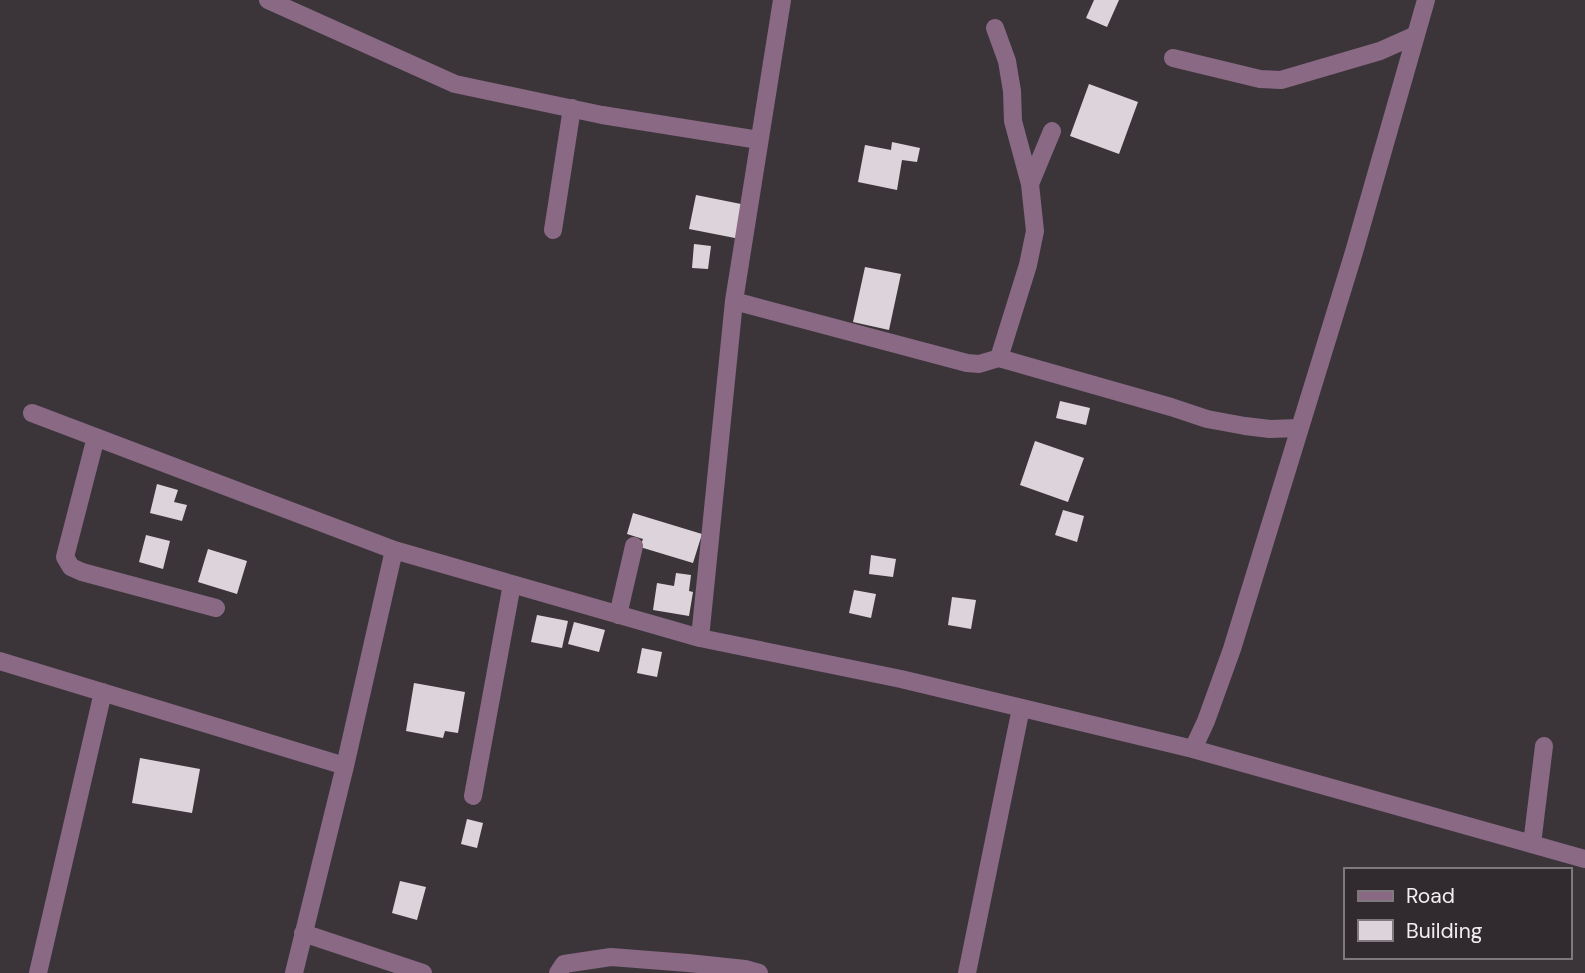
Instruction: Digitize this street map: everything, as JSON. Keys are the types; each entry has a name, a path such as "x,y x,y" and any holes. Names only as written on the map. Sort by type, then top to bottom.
{"street":[{"path":"268,0 455,84 601,115 759,140"},
{"path":"700,638 734,301 782,0"},
{"path":"1193,749 1232,649 1354,252 1426,0"},
{"path":"995,28 1007,61 1013,121 1030,184 1035,231 1028,265 999,358"},
{"path":"1173,58 1260,79 1281,80 1380,51 1416,35"},
{"path":"553,230 572,108"},
{"path":"1030,184 1052,131"},
{"path":"734,301 967,363 999,358 1207,419 1258,428 1299,428"},
{"path":"32,413 394,550 618,615 700,638 901,679 1193,749 1585,859"},
{"path":"96,437 65,557 71,567 216,608"},
{"path":"618,615 634,546"},
{"path":"293,973 345,766 394,550"},
{"path":"473,796 512,584"},
{"path":"0,661 345,766"},
{"path":"38,973 103,692"},
{"path":"967,973 1021,708"},
{"path":"1532,844 1544,746"},
{"path":"303,933 423,973"},
{"path":"558,973 564,964 611,957 690,968 745,969 759,973"}],"building":[{"path":"1094,0 1119,0 1107,27 1086,18"},
{"path":"1089,84 1138,102 1119,154 1070,136"},
{"path":"892,142 920,148 917,162 902,160 897,190 858,182 865,145 891,150"},
{"path":"696,195 746,205 740,239 689,229"},
{"path":"694,244 711,246 708,269 692,268"},
{"path":"865,267 901,274 889,330 853,322"},
{"path":"1060,401 1090,408 1086,425 1056,418"},
{"path":"1035,441 1084,458 1068,502 1020,485"},
{"path":"157,484 178,490 174,502 187,505 182,521 150,513"},
{"path":"1063,510 1084,516 1077,542 1055,535"},
{"path":"633,513 702,534 693,563 640,547 643,539 627,534"},
{"path":"146,535 170,541 163,569 139,562"},
{"path":"208,549 247,561 237,594 198,582"},
{"path":"871,555 896,559 893,577 869,574"},
{"path":"676,573 691,575 689,591 693,592 689,616 653,610 657,583 674,586"},
{"path":"854,590 876,594 871,618 849,613"},
{"path":"952,597 976,600 971,629 948,625"},
{"path":"537,615 568,621 562,648 531,642"},
{"path":"574,622 605,630 599,652 568,644"},
{"path":"642,648 662,652 657,677 637,673"},
{"path":"414,683 465,692 458,733 445,731 443,738 406,731"},
{"path":"140,758 200,769 192,813 132,803"},
{"path":"467,819 483,823 477,848 461,844"},
{"path":"400,881 426,887 417,920 392,913"}]}
